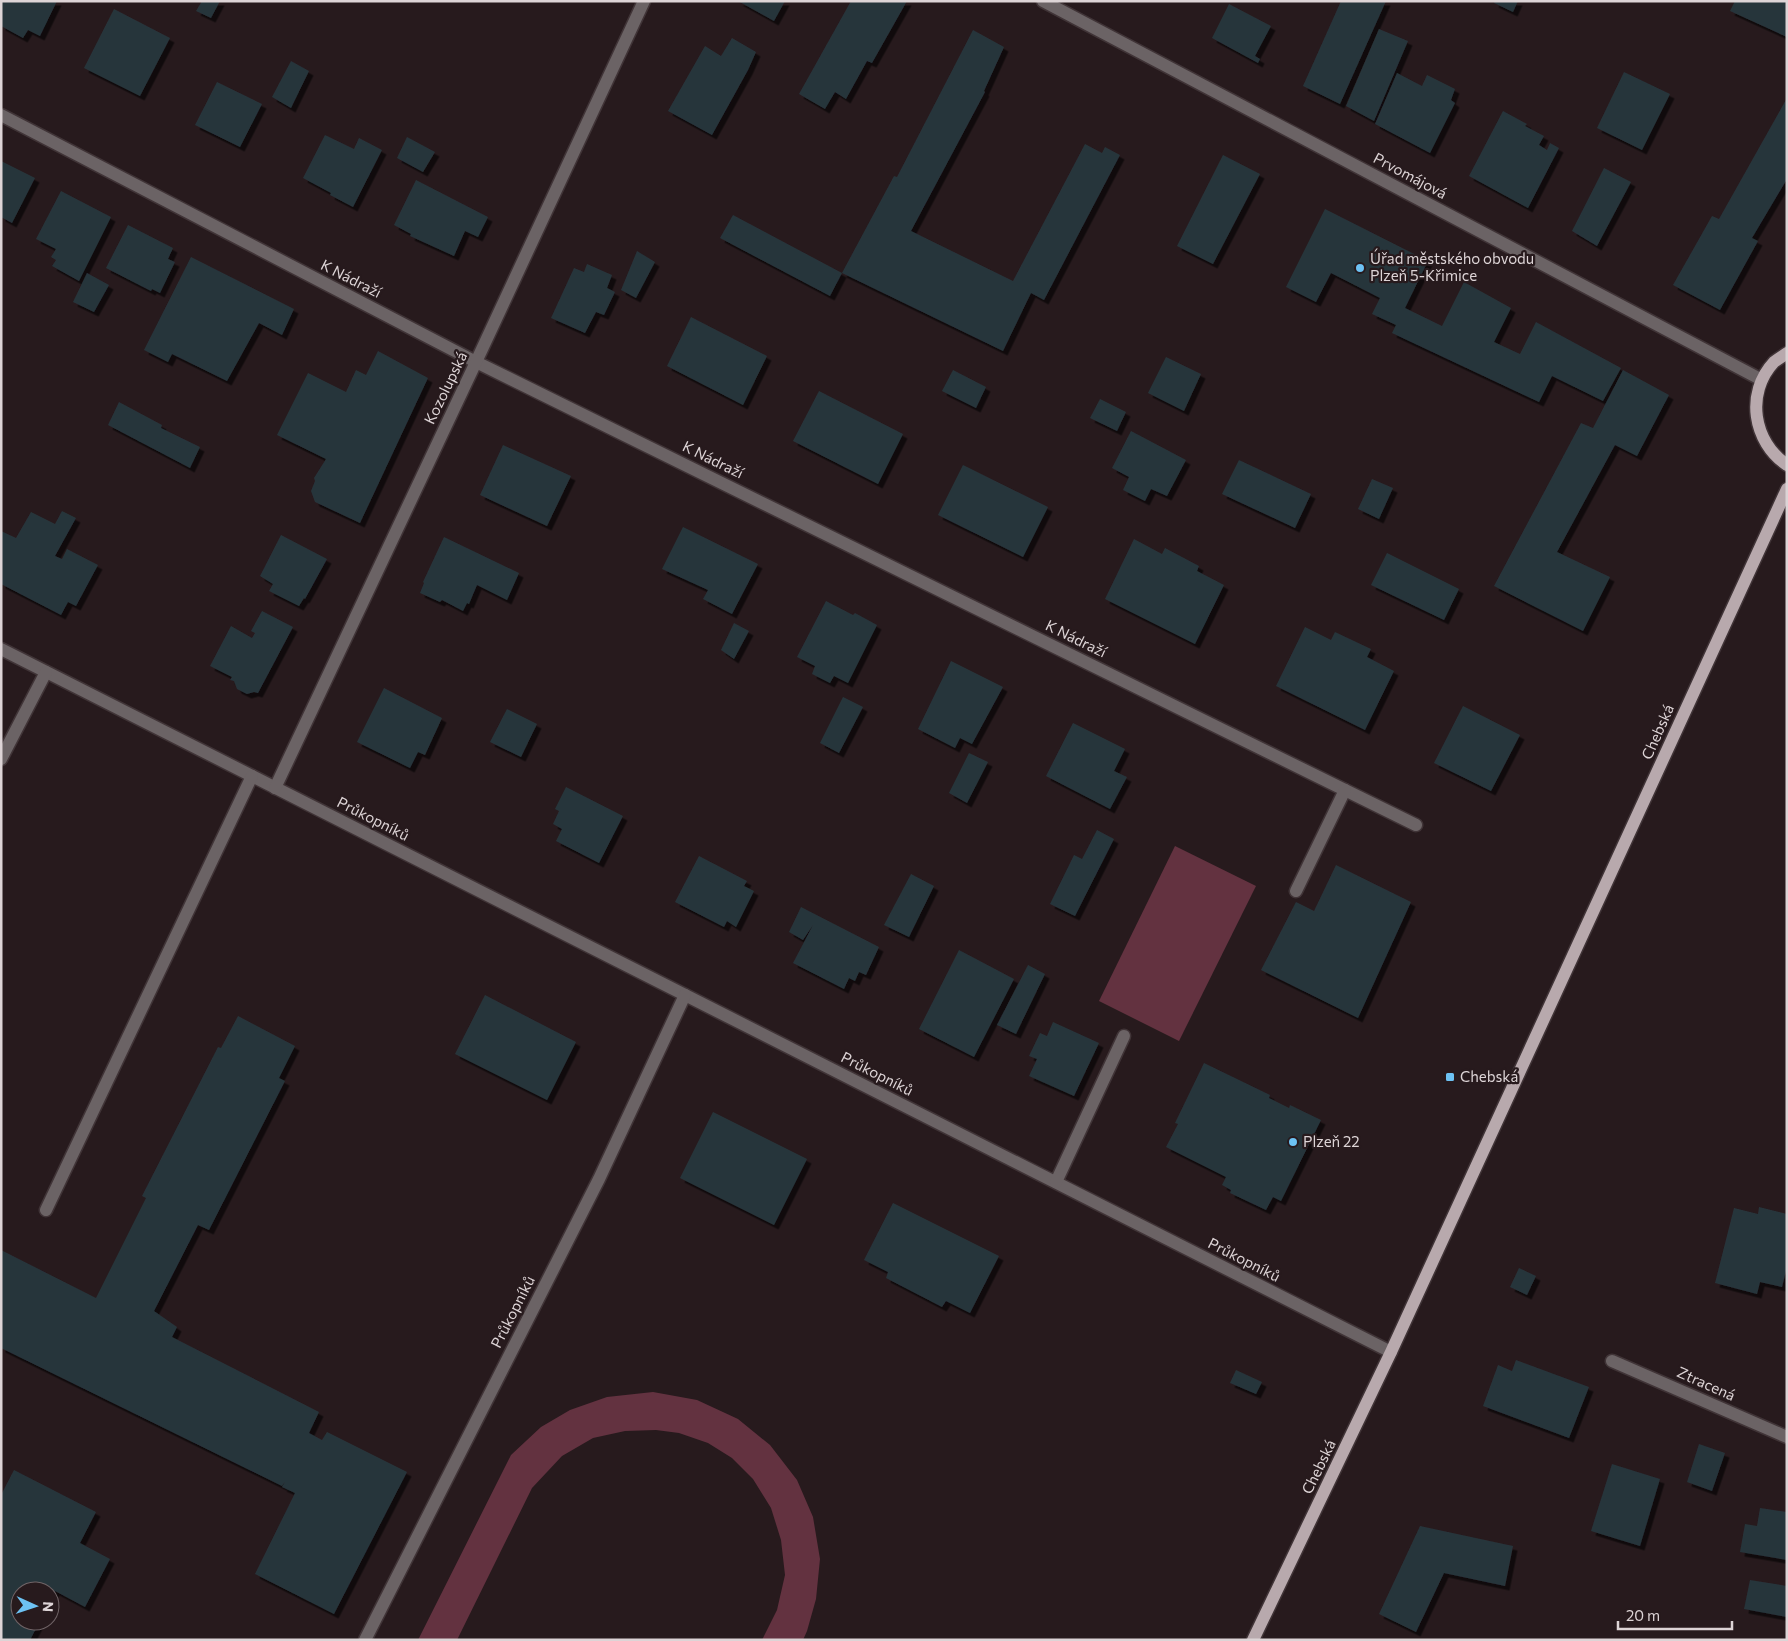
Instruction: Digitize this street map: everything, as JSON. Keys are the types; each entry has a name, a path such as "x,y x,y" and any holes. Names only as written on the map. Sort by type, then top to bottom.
{"main road":[{"path":"1787,353 1774,362 1762,380 1756,401 1757,422 1764,442 1778,459 1787,465"},
{"name":"Chebská","path":"1253,1640 1391,1352 1787,489"}],"street":[{"name":"Kozolupská","path":"275,788 644,1"},
{"name":"Prvomájová","path":"1043,1 1762,380"},
{"name":"K Nádraží","path":"1,115 476,362 1416,825"},
{"name":"Průkopníků","path":"1,649 1391,1352"},
{"path":"1,759 46,672"},
{"path":"46,1210 252,776"},
{"path":"1296,891 1346,790"},
{"name":"Průkopníků","path":"364,1640 599,1179 684,995"},
{"path":"1056,1182 1124,1036"},
{"name":"Ztracená","path":"1612,1360 1787,1437"}],"shaded area":[{"path":"1175,846 1256,886 1179,1041 1099,1001"},
{"path":"653,1392 697,1400 738,1419 770,1445 797,1480 813,1517 820,1559 816,1599 803,1640 762,1640 777,1610 785,1575 781,1540 771,1508 753,1479 732,1458 708,1443 679,1433 656,1430 625,1431 593,1438 562,1456 532,1488 457,1640 418,1640 511,1455 541,1427 570,1410 607,1397"}],"building":[{"path":"1,1 57,1 40,36 28,30 23,38 1,26"},
{"path":"202,1 220,1 211,18 196,11"},
{"path":"738,1 785,1 774,21"},
{"path":"851,1 907,1 872,63 867,61 846,99 835,92 825,109 799,94"},
{"path":"1341,1 1386,1 1340,104 1303,86"},
{"path":"1495,1 1518,1 1513,12 1494,3"},
{"path":"1735,1 1787,1 1787,37 1730,11"},
{"path":"1229,4 1271,26 1255,56 1260,59 1258,63 1212,38"},
{"path":"114,9 170,38 140,96 84,68"},
{"path":"1379,29 1408,41 1374,121 1346,106"},
{"path":"973,30 1004,47 985,92 911,231 1013,281 1085,144 1102,153 1105,147 1120,155 1044,300 1031,293 1003,351 842,273 894,176 897,177"},
{"path":"732,38 756,52 712,135 668,111 705,46 721,56"},
{"path":"291,61 309,71 291,108 272,97"},
{"path":"1624,72 1670,94 1642,150 1597,128"},
{"path":"1397,73 1422,86 1427,75 1455,89 1451,100 1455,103 1430,153 1375,124"},
{"path":"217,82 262,104 240,147 195,125"},
{"path":"1787,98 1787,179 1752,238 1758,241 1720,310 1673,285 1712,216 1719,219"},
{"path":"1503,111 1544,136 1539,145 1547,150 1550,143 1559,148 1528,208 1469,176"},
{"path":"325,135 354,149 359,138 382,150 353,207 303,178"},
{"path":"407,137 435,152 423,172 397,158"},
{"path":"1223,155 1260,174 1213,264 1177,246"},
{"path":"1,161 35,178 12,223 1,217"},
{"path":"1604,168 1631,182 1597,246 1572,231"},
{"path":"416,180 488,217 478,237 465,231 454,256 410,236 411,234 394,225"},
{"path":"61,191 111,217 79,281 52,266 56,260 51,257 56,249 36,239"},
{"path":"1325,209 1428,261 1405,308 1442,326 1464,282 1511,308 1494,342 1520,354 1536,322 1621,368 1603,401 1552,376 1539,402 1392,333 1396,325 1372,314 1380,298 1331,273 1316,302 1286,287"},
{"path":"733,215 842,273 830,296 720,238"},
{"path":"128,225 173,248 168,259 175,262 160,293 152,289 151,291 106,268"},
{"path":"637,251 655,262 636,298 621,290"},
{"path":"191,257 294,309 282,335 259,323 227,381 172,354 168,362 144,350"},
{"path":"587,264 612,275 607,288 615,292 604,315 596,312 585,333 551,318 574,268 584,272"},
{"path":"87,273 109,285 94,312 73,302"},
{"path":"691,317 767,356 743,405 667,366"},
{"path":"378,351 428,378 360,523 315,502 311,491 315,481 314,478 326,459 277,435 308,373 346,392 356,370 366,375"},
{"path":"1166,357 1201,374 1184,411 1148,393"},
{"path":"953,370 986,387 976,408 942,391"},
{"path":"1623,370 1669,395 1637,456 1615,445 1557,552 1610,577 1583,631 1494,586 1581,423 1593,428"},
{"path":"819,391 903,434 878,484 793,441"},
{"path":"1100,399 1126,412 1117,431 1090,418"},
{"path":"119,402 162,425 161,428 200,447 190,468 108,425"},
{"path":"1131,431 1186,460 1167,496 1151,489 1145,501 1123,490 1129,477 1112,468"},
{"path":"503,445 571,476 547,526 480,495"},
{"path":"1239,460 1311,494 1295,528 1222,494"},
{"path":"963,465 1048,507 1023,557 938,515"},
{"path":"1372,479 1393,488 1379,519 1358,509"},
{"path":"62,511 76,518 55,556 62,559 67,549 98,565 76,606 68,602 61,615 1,584 1,531 16,538 31,512 55,524"},
{"path":"683,527 758,564 732,614 703,599 708,590 662,569"},
{"path":"281,535 327,559 305,599 299,606 269,591 273,584 260,576"},
{"path":"444,537 519,573 507,600 477,585 469,604 467,603 463,611 442,600 440,602 420,593 423,582"},
{"path":"1134,539 1162,554 1165,548 1199,566 1197,571 1224,585 1195,644 1105,599"},
{"path":"1387,553 1459,589 1444,620 1371,585"},
{"path":"826,601 877,625 848,683 834,676 830,683 812,674 815,666 797,657"},
{"path":"262,611 293,627 258,693 247,694 237,689 234,681 230,680 232,677 210,666 231,626 252,638 255,633 251,631"},
{"path":"734,623 749,631 734,659 721,650"},
{"path":"1305,627 1331,640 1335,632 1371,649 1367,657 1394,671 1365,730 1276,686"},
{"path":"951,661 1003,687 972,744 960,738 955,748 918,729"},
{"path":"384,688 442,718 425,755 418,752 410,768 357,742"},
{"path":"843,697 863,707 839,753 820,743"},
{"path":"1463,706 1520,735 1491,791 1434,763"},
{"path":"507,709 537,724 521,757 490,742"},
{"path":"1073,723 1125,749 1114,771 1127,777 1110,809 1046,776"},
{"path":"969,753 988,762 967,803 949,793"},
{"path":"566,787 623,816 599,863 556,841 562,829 553,824 559,811 555,809"},
{"path":"1097,830 1114,839 1075,916 1050,904 1074,855 1082,859"},
{"path":"699,856 747,881 744,886 754,891 736,927 727,921 724,927 675,902"},
{"path":"1336,865 1411,902 1358,1018 1261,970 1296,902 1314,911"},
{"path":"911,874 934,886 909,937 884,925"},
{"path":"801,907 879,947 866,975 859,972 855,981 849,978 844,989 793,963 813,925 803,940 789,932"},
{"path":"959,950 1014,979 974,1057 919,1029"},
{"path":"1028,965 1045,974 1016,1034 997,1025"},
{"path":"485,995 576,1042 547,1100 455,1054"},
{"path":"238,1016 295,1046 279,1078 285,1081 209,1230 198,1225 154,1311 177,1327 172,1337 319,1412 309,1433 322,1440 327,1432 407,1472 334,1614 255,1574 295,1493 282,1487 285,1482 282,1486 1,1348 1,1250 96,1298 146,1198 142,1196 218,1047 221,1048"},
{"path":"1053,1022 1099,1043 1074,1096 1029,1076 1037,1059 1029,1056 1040,1033 1047,1036"},
{"path":"1204,1063 1270,1095 1269,1098 1289,1108 1290,1105 1321,1120 1281,1201 1273,1197 1266,1210 1230,1193 1231,1190 1222,1185 1226,1177 1166,1147 1178,1124 1175,1123"},
{"path":"713,1112 807,1159 774,1225 680,1178"},
{"path":"893,1203 999,1256 970,1313 946,1301 942,1307 886,1278 888,1272 864,1260"},
{"path":"1759,1207 1787,1214 1787,1267 1782,1287 1760,1282 1757,1294 1715,1283 1734,1208 1758,1214"},
{"path":"1519,1268 1536,1276 1527,1295 1510,1287"},
{"path":"1516,1360 1589,1387 1569,1438 1483,1406 1498,1365 1512,1371"},
{"path":"1236,1370 1262,1382 1256,1394 1230,1383"},
{"path":"1699,1444 1725,1453 1712,1491 1687,1482"},
{"path":"1612,1464 1660,1479 1640,1546 1591,1531"},
{"path":"14,1470 96,1512 80,1543 110,1559 85,1607 60,1594 60,1581 10,1581 10,1631 35,1631 30,1640 1,1640 1,1495"},
{"path":"1760,1508 1787,1512 1787,1560 1740,1552 1745,1524 1757,1526"},
{"path":"1420,1526 1513,1546 1505,1586 1444,1573 1416,1632 1379,1614"},
{"path":"1750,1580 1787,1586 1787,1617 1744,1609"}],"place":[{"name":"Úřad městského obvodu Plzeň 5-Křimice","path":"1360,268"},
{"name":"Chebská","path":"1450,1077"},
{"name":"Plzeň 22","path":"1293,1142"}]}
